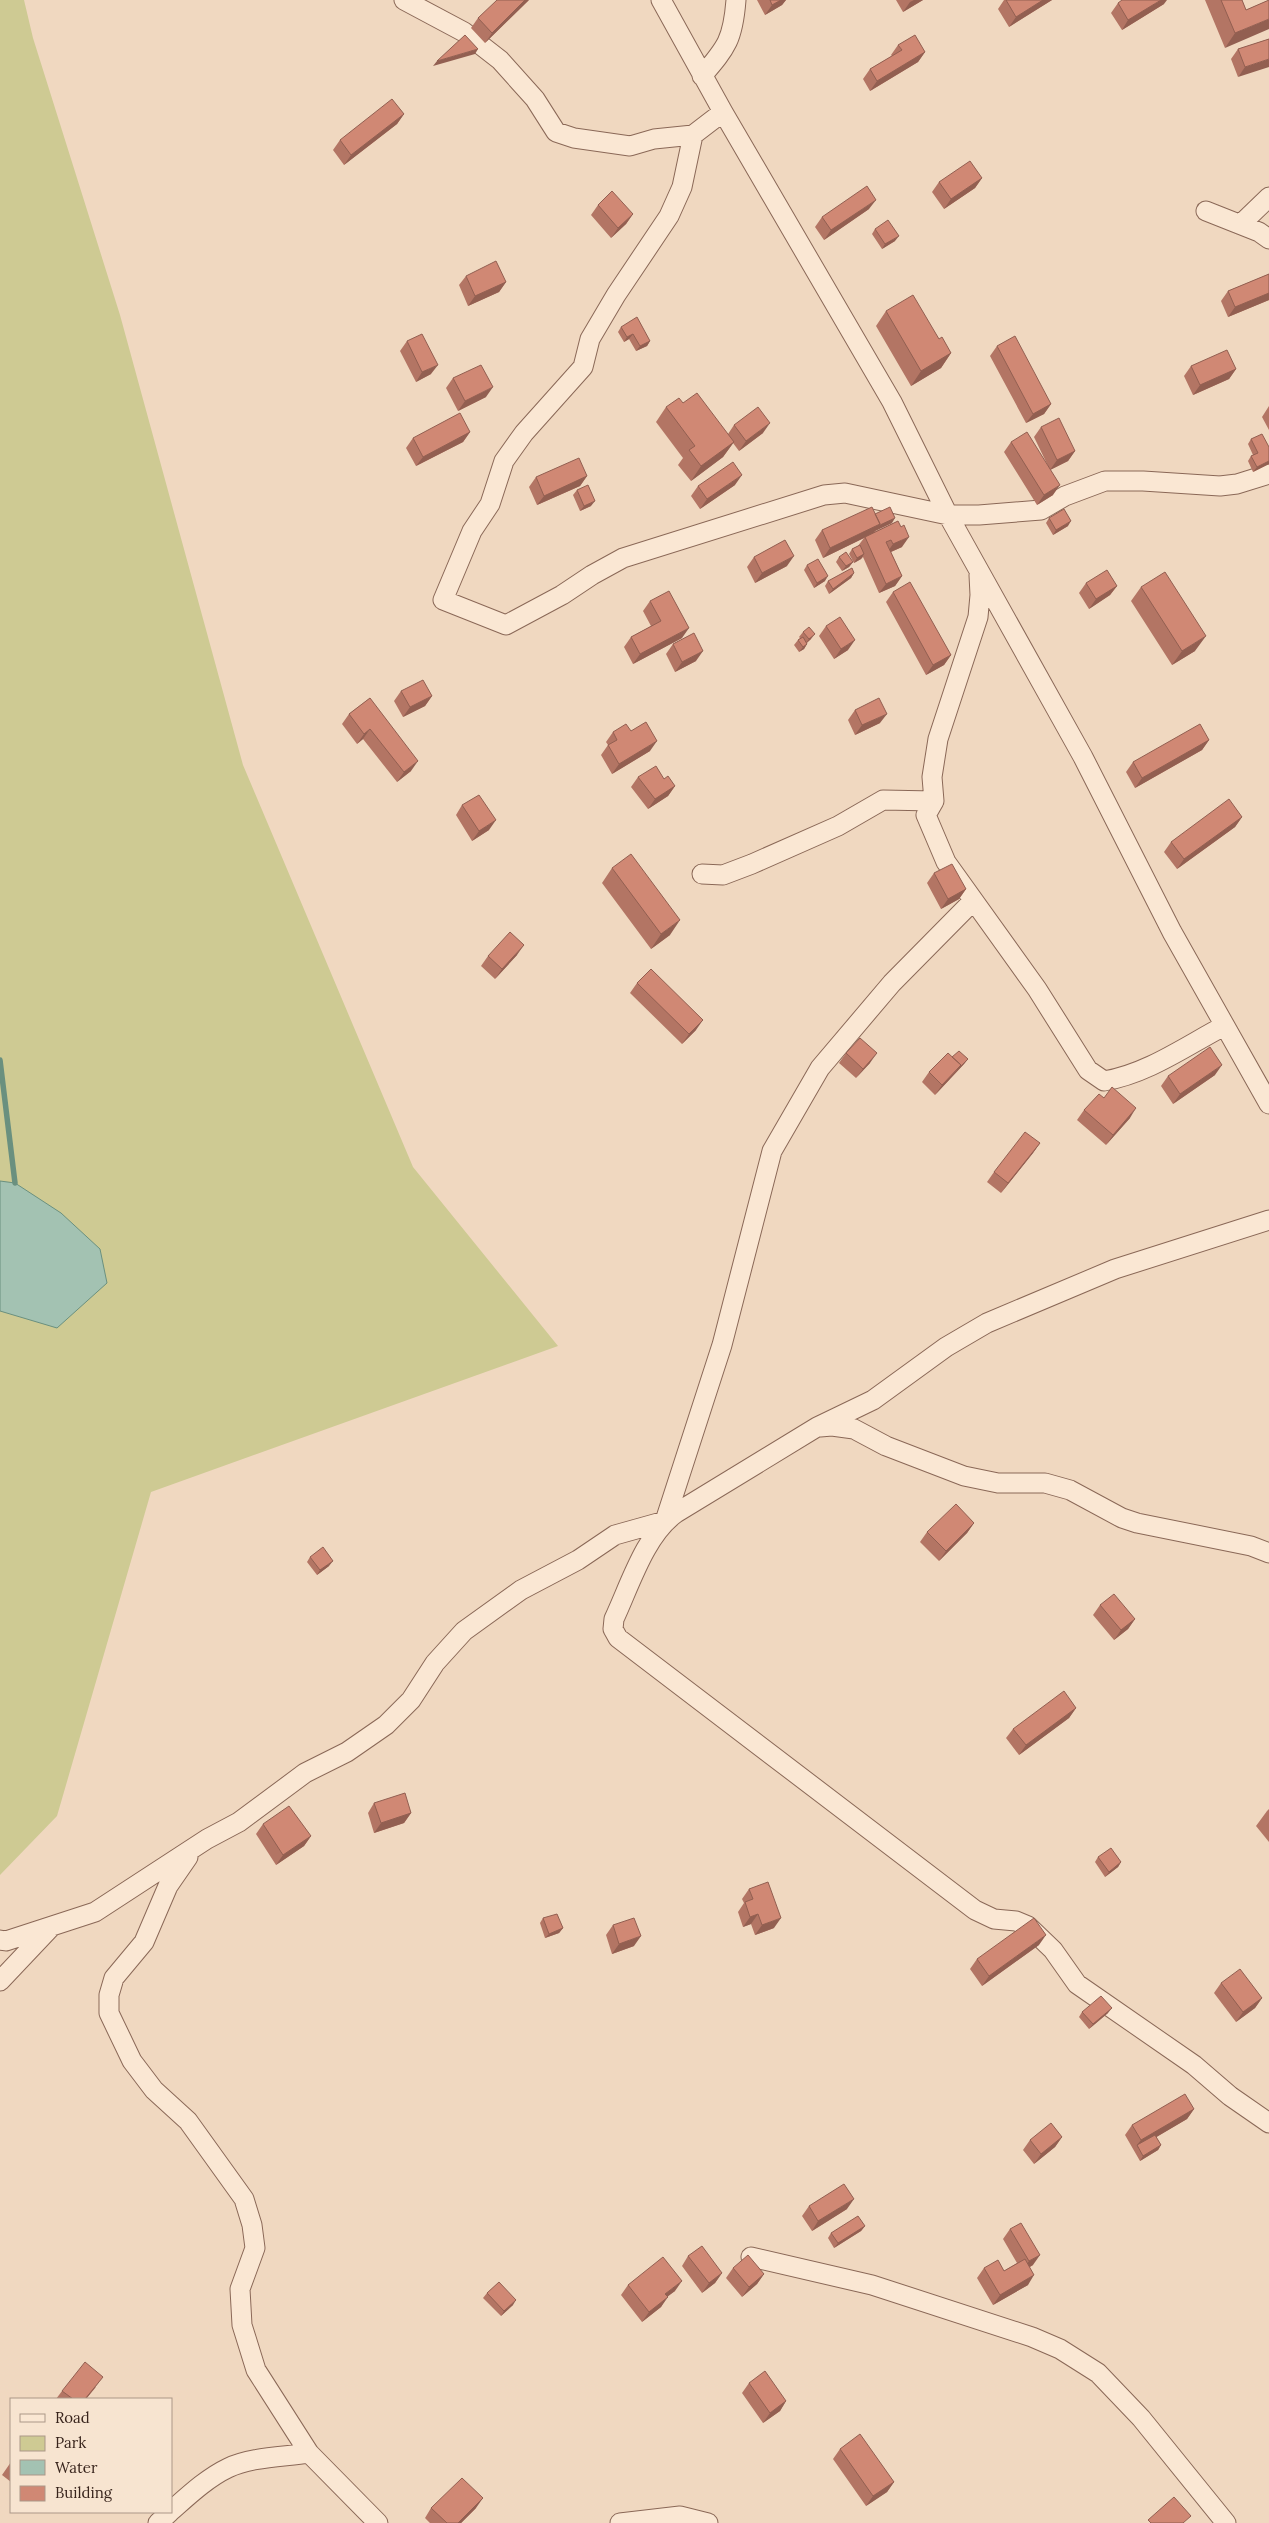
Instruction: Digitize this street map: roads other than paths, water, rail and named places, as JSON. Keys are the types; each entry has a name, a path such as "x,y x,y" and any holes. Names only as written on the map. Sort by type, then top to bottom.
{"street":[{"path":"404,0 464,32 500,60 535,99 556,132 574,138 630,146 654,139 693,135 722,112"},
{"path":"661,0 722,112 892,402 948,515 1083,757 1172,932 1269,1104"},
{"path":"702,76 726,49 736,17 736,0"},
{"path":"693,135 682,186 669,216 616,295 590,339 583,367 524,433 504,461 490,504 472,531 444,600 506,625 562,595 592,575 623,558 824,495 845,493 948,515 979,515 1041,510 1065,496 1105,481 1143,481 1220,486 1237,484 1269,474"},
{"path":"1241,224 1269,197"},
{"path":"1206,211 1241,224 1269,238"},
{"path":"978,568 980,595 978,617 938,739 932,777 934,801 926,815 937,845 973,901 1038,989 1088,1070 1104,1081 1124,1078 1224,1026"},
{"path":"702,874 723,875 752,864 838,826 883,800 934,801"},
{"path":"973,901 892,983 820,1068 772,1151 722,1345 665,1521 653,1536 614,1619 613,1629 618,1638 975,1910 994,1919 1016,1921 1028,1926 1053,1950 1077,1984 1194,2065 1230,2096 1269,2123"},
{"path":"0,1940 6,1941 95,1912 238,1822 305,1773 347,1752 386,1725 410,1700 435,1664 464,1631 521,1590 578,1560 616,1535 665,1521 817,1427 873,1400 946,1347 987,1323 1115,1269 1269,1220"},
{"path":"817,1427 832,1426 854,1429 886,1446 964,1476 998,1483 1045,1483 1070,1490 1122,1518 1137,1523 1251,1546 1269,1553"},
{"path":"193,1850 168,1886 144,1942 114,1978 109,1995 109,2012 132,2061 154,2090 188,2121 244,2200 252,2225 255,2248 240,2289 242,2325 256,2370 309,2453 378,2523"},
{"path":"0,1982 53,1925"},
{"path":"750,2256 872,2284 1032,2336 1060,2349 1098,2373 1141,2418 1226,2523"},
{"path":"172,2510 190,2494 228,2468 257,2460 309,2453"},
{"path":"158,2523 169,2513"},
{"path":"620,2523 680,2516 708,2523"}],"water":[{"path":"0,1181 15,1183 61,1213 100,1249 107,1283 57,1328 0,1311"}],"waterway":[{"path":"0,1060 15,1183"}]}
